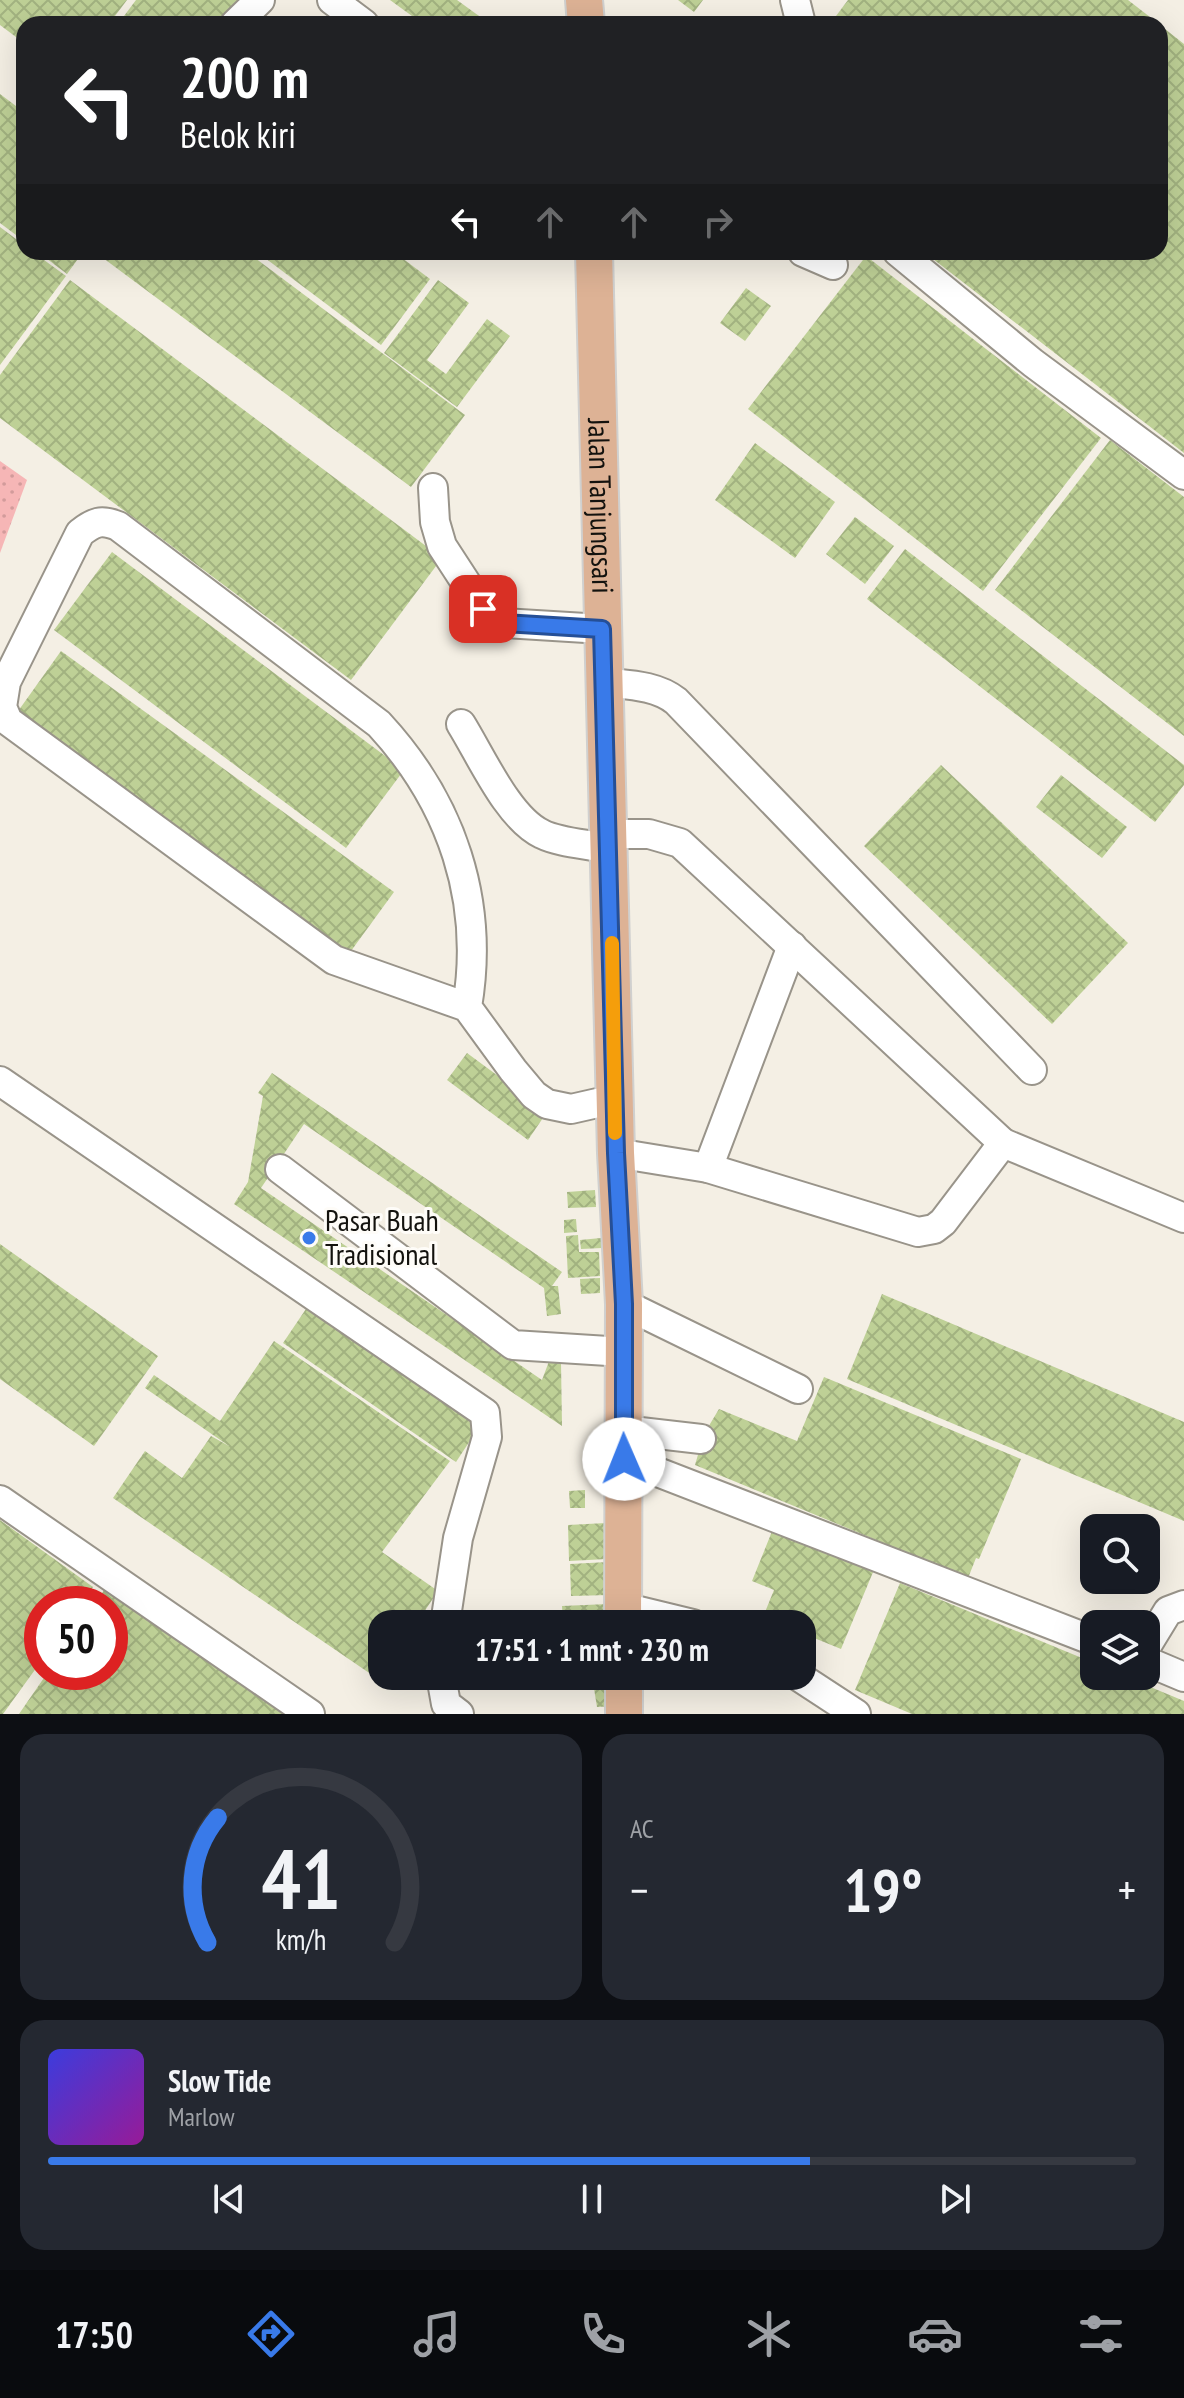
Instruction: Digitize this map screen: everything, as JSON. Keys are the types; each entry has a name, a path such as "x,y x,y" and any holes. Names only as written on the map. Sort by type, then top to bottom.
{"main road":[{"name":"Jalan Tanjungsari","path":"594,260 616,1153 624,1304 623,1610"},
{"path":"624,1690 624,1714"}],"lane":[{"path":"243,16 260,0"},
{"path":"332,0 353,16"},
{"path":"821,260 833,265"},
{"path":"908,260 1033,363 1184,475"},
{"path":"433,488 435,522 442,546 483,609 505,623 602,629"},
{"path":"467,1007 474,968 470,896 456,849 396,743 379,724 118,526 105,520 92,523 80,533 6,682 2,707 8,721 334,960 467,1007 513,1070 534,1095 547,1104 571,1109 615,1099"},
{"path":"603,682 644,687 667,693 676,701 1032,1070"},
{"path":"461,724 516,813 532,829 545,836 609,842 649,834 680,843 1003,1143 1184,1218"},
{"path":"708,1168 792,946"},
{"path":"0,1081 485,1413 487,1437 458,1538 447,1610"},
{"path":"616,1153 708,1168 918,1232 934,1229 943,1222 1003,1143"},
{"path":"280,1169 513,1345 624,1352"},
{"path":"624,1304 798,1389"},
{"path":"623,1444 701,1439"},
{"path":"623,1444 1080,1635"},
{"path":"0,1500 310,1714"},
{"path":"1160,1624 1168,1611 1184,1605"},
{"path":"1160,1667 1184,1677"},
{"path":"816,1688 856,1714"},
{"path":"444,1690 446,1704 459,1714"}],"shaded area":[{"path":"0,461 27,480 0,553"}],"building":[{"path":"0,0 127,0 115,16 16,16 16,37 0,25"},
{"path":"136,0 249,0 237,16 124,16"},
{"path":"390,0 457,0 479,16 412,16"},
{"path":"678,0 703,0 694,12"},
{"path":"848,0 1128,0 1149,16 836,16"},
{"path":"1168,31 1184,44 1184,453 934,260 1168,260"},
{"path":"0,94 16,106 16,235 0,223"},
{"path":"0,227 16,239 16,260 44,260 66,276 0,365"},
{"path":"49,260 77,260 67,274"},
{"path":"106,260 258,260 465,415 411,487"},
{"path":"268,260 405,260 430,279 381,345"},
{"path":"863,260 871,260 1101,438 983,591 748,409"},
{"path":"70,280 442,558 351,680 0,418 0,375"},
{"path":"438,280 469,303 427,360 446,374 487,319 510,336 457,407 384,353"},
{"path":"746,288 771,306 745,341 720,323"},
{"path":"1110,440 1184,497 1184,736 995,590"},
{"path":"755,443 835,502 795,558 715,500"},
{"path":"855,517 894,546 865,584 826,554"},
{"path":"905,549 1184,765 1184,785 1155,822 867,599"},
{"path":"112,552 404,770 346,848 54,630"},
{"path":"61,651 394,892 343,962 11,721"},
{"path":"941,765 1128,943 1052,1024 864,846"},
{"path":"1061,775 1127,827 1102,858 1036,807"},
{"path":"467,1053 547,1112 528,1140 447,1080"},
{"name":"Pasar Buah Tradisional","path":"272,1073 562,1272 552,1286 558,1286 561,1314 547,1316 544,1288 304,1124 261,1188 542,1380 551,1356 561,1363 562,1426 234,1204 248,1182 263,1096 258,1093"},
{"path":"595,1190 596,1207 568,1208 567,1192"},
{"path":"576,1219 577,1232 564,1233 564,1220"},
{"path":"578,1235 579,1252 599,1252 600,1276 568,1278 566,1236"},
{"path":"601,1238 602,1248 581,1249 580,1240"},
{"path":"0,1244 158,1356 94,1446 0,1379"},
{"path":"600,1278 600,1293 581,1294 580,1279"},
{"path":"882,1294 1184,1422 1184,1521 847,1379"},
{"path":"312,1300 485,1418 456,1462 283,1343"},
{"path":"274,1341 450,1461 382,1552 438,1591 425,1610 368,1610 368,1672 113,1498 145,1451 182,1478 211,1436 229,1446 145,1388 154,1375 220,1421"},
{"path":"824,1377 1021,1459 968,1578 695,1465 704,1434 719,1409 797,1441"},
{"path":"585,1490 585,1508 570,1508 569,1491"},
{"path":"0,1520 92,1586 24,1586 24,1685 0,1714"},
{"path":"606,1523 607,1559 569,1561 568,1525"},
{"path":"775,1524 876,1565 841,1649 816,1639 816,1610 766,1610 774,1590 752,1581"},
{"path":"608,1562 610,1595 571,1596 570,1564"},
{"path":"900,1583 1080,1657 1080,1690 1158,1690 1184,1701 1184,1714 912,1714 855,1690"},
{"path":"128,1598 297,1714 19,1714 36,1690 128,1690"},
{"path":"608,1604 608,1610 562,1610 562,1606"},
{"path":"594,1690 616,1690 617,1706 597,1707"}],"slow traffic":[{"path":"612,943 615,1133"}],"place":[{"name":"Pasar Buah Tradisional","path":"309,1238"}],"route":[{"path":"483,609 505,623 550,629 602,629 616,1153 624,1304 624,1459"}]}
